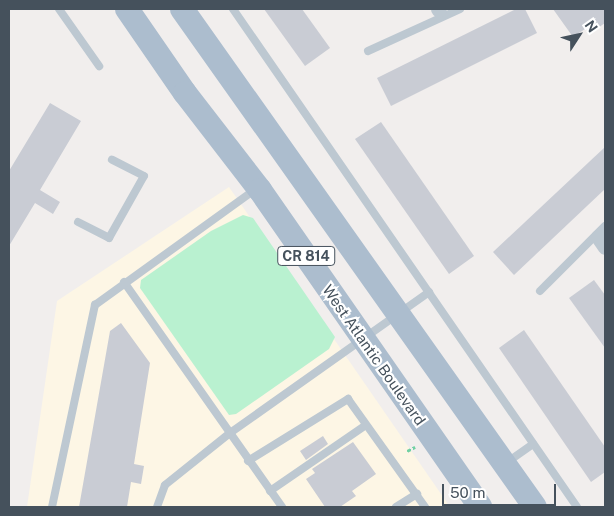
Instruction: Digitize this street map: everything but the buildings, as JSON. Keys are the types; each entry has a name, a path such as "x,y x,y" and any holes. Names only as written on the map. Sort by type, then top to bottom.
{"main road":[{"name":"West Atlantic Boulevard","path":"127,9 364,338 480,507"},
{"name":"CR 814","path":"183,9 534,507"}],"lane":[{"path":"59,9 99,66"},
{"path":"233,9 577,507"},
{"path":"368,51 440,11 460,9"},
{"path":"78,222 109,238 140,184 144,176 112,160"},
{"path":"52,507 95,305 124,282 258,187"},
{"path":"540,291 601,236"},
{"path":"124,282 282,507"},
{"path":"157,507 165,485 230,433 429,292"},
{"path":"248,461 348,399 426,507"},
{"path":"270,491 366,425"},
{"path":"505,464 533,444"},
{"path":"396,507 417,494"}],"path":[{"path":"407,451 415,447"}],"shaded area":[{"path":"229,187 450,507 27,507 57,301"}],"green space":[{"path":"243,215 253,218 335,337 329,349 236,414 229,415 140,288 141,280 211,231"}]}
